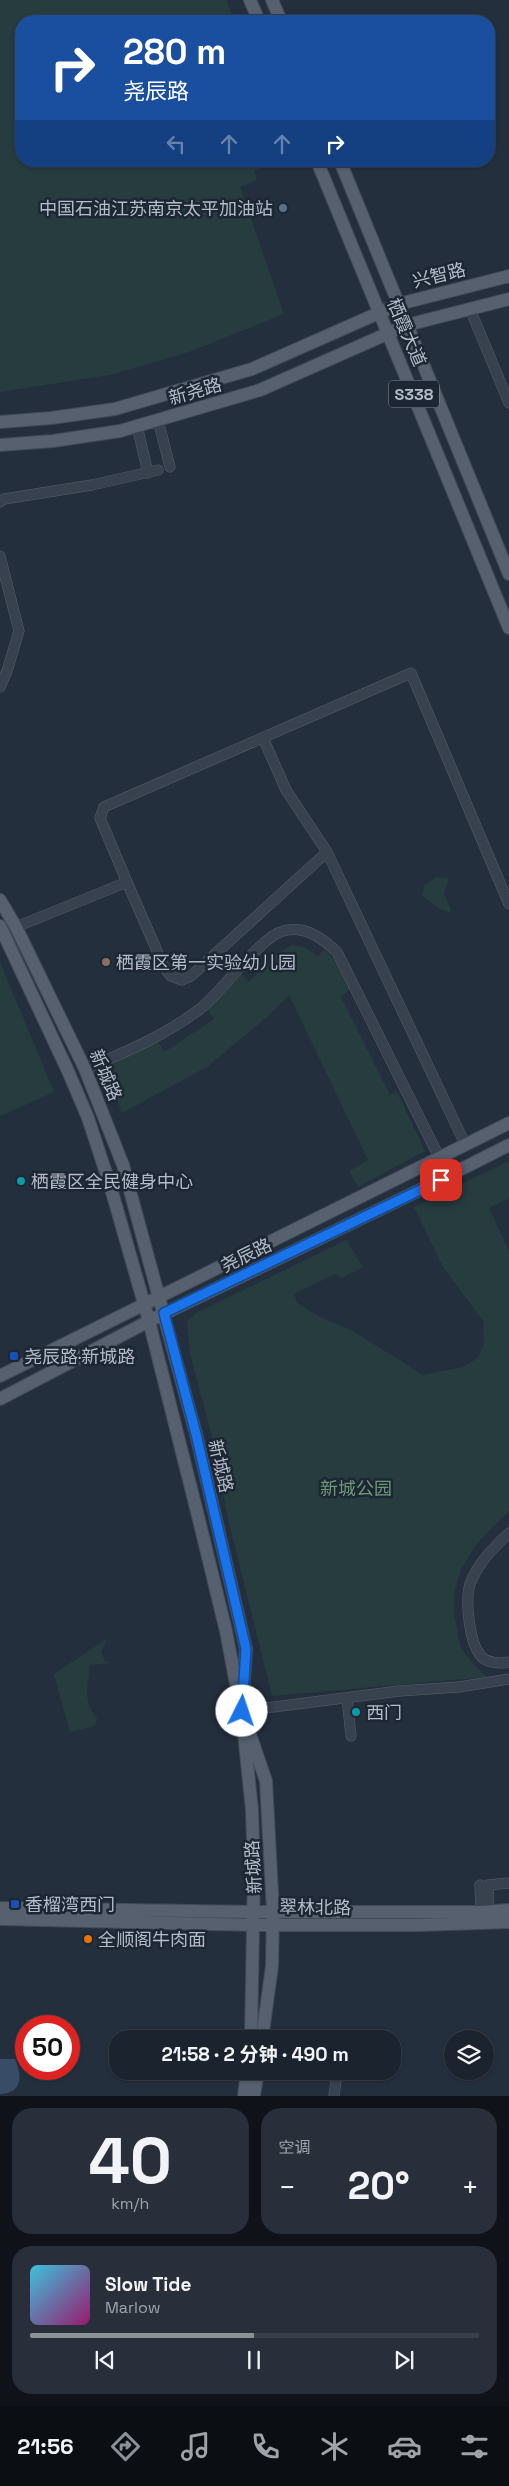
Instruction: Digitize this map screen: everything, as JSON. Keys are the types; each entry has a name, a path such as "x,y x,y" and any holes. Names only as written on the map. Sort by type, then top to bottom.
{"main road":[{"path":"250,0 256,15"},
{"path":"272,0 278,15"},
{"name":"栖霞大道","path":"319,167 390,334 509,628"},
{"name":"栖霞大道","path":"342,167 509,574"},
{"name":"兴智路","path":"380,313 399,304 509,276"},
{"path":"390,334 407,325 509,299"},
{"name":"新尧路","path":"0,422 51,418 115,409 252,369 380,313"},
{"name":"新尧路","path":"0,445 63,440 120,431 260,390 390,334"},
{"name":"新城路","path":"0,900 16,928 85,1070 123,1165 196,1434 246,1649 242,1711 266,1782 273,1917 272,1966 263,2030"},
{"name":"新城路","path":"0,926 14,951 88,1118 149,1321 208,1557 233,1670 246,1748 252,1810 254,1918 251,2030"},
{"name":"尧辰路","path":"0,1376 509,1124"},
{"name":"尧辰路","path":"0,1398 164,1313 416,1192 509,1145"},
{"name":"翠林北路","path":"0,1908 254,1918"},
{"name":"翠林北路","path":"0,1919 254,1918 509,1910"},
{"name":"翠林北路","path":"273,1917 420,1926 509,1922"},
{"path":"244,2096 246,2080"},
{"path":"254,2096 257,2080"}],"street":[{"path":"470,309 509,403"},
{"path":"158,420 170,467"},
{"path":"0,502 4,499 92,485 153,472 136,426"},
{"path":"0,556 19,631 8,671 0,687"},
{"path":"327,852 191,976 182,980 171,976 164,968 100,818 104,807 411,673 509,904"},
{"path":"263,738 286,790 327,852 466,1146"},
{"path":"16,928 127,882"},
{"path":"85,1070 170,1031 202,1007 228,983 269,937 284,931 301,930 321,937 337,952 440,1159"},
{"path":"509,1533 486,1555 477,1569 470,1585 468,1598 468,1615 476,1648 484,1658 497,1662 509,1662"},
{"path":"242,1711 399,1691 459,1687 509,1679"},
{"path":"347,1698 351,1736"},
{"path":"485,1912 488,1885 509,1883"},
{"path":"480,1885 485,1912"},
{"path":"334,2096 336,2080"}],"green space":[{"path":"0,0 226,0 232,15 15,15 15,167 262,167 254,171 257,180 240,187 284,314 189,352 110,375 0,392"},
{"path":"437,877 449,878 444,894 451,909 450,913 438,908 422,895 425,885"},
{"path":"292,945 304,947 318,956 324,949 334,959 350,989 341,997 390,1095 397,1092 425,1151 358,1187 349,1171 368,1160 289,995 266,1018 207,1067 122,1113 105,1066 158,1042 164,1052 214,1019 207,1009 242,974 249,982 278,953"},
{"path":"0,962 54,1092 0,1116"},
{"name":"新城公园","path":"509,1161 509,1198 489,1208 509,1251 509,1511 485,1535 466,1560 456,1589 454,1606 461,1647 469,1659 486,1677 272,1696 227,1515 216,1453 190,1353 187,1322 196,1313 346,1240 363,1267 342,1278 335,1274 294,1294 297,1303 318,1316 353,1331 423,1375 463,1367 478,1358 484,1343 483,1321 443,1267 414,1207"},
{"path":"107,1639 101,1653 105,1661 112,1663 90,1665 87,1686 89,1706 97,1718 95,1726 70,1732 54,1674"}],"water":[{"path":"0,2059 15,2059 15,2080 19,2080 17,2087 8,2093 0,2094"}],"place":[{"name":"中国石油江苏南京太平加油站","path":"283,208"},
{"name":"栖霞区第一实验幼儿园","path":"106,962"},
{"name":"栖霞区全民健身中心","path":"21,1181"},
{"name":"尧辰路·新城路","path":"14,1356"},
{"name":"西门","path":"356,1712"},
{"name":"香榴湾西门","path":"15,1904"},
{"name":"全顺阁牛肉面","path":"88,1939"}],"route":[{"path":"242,1711 246,1649 196,1434 164,1313 441,1180"}]}
